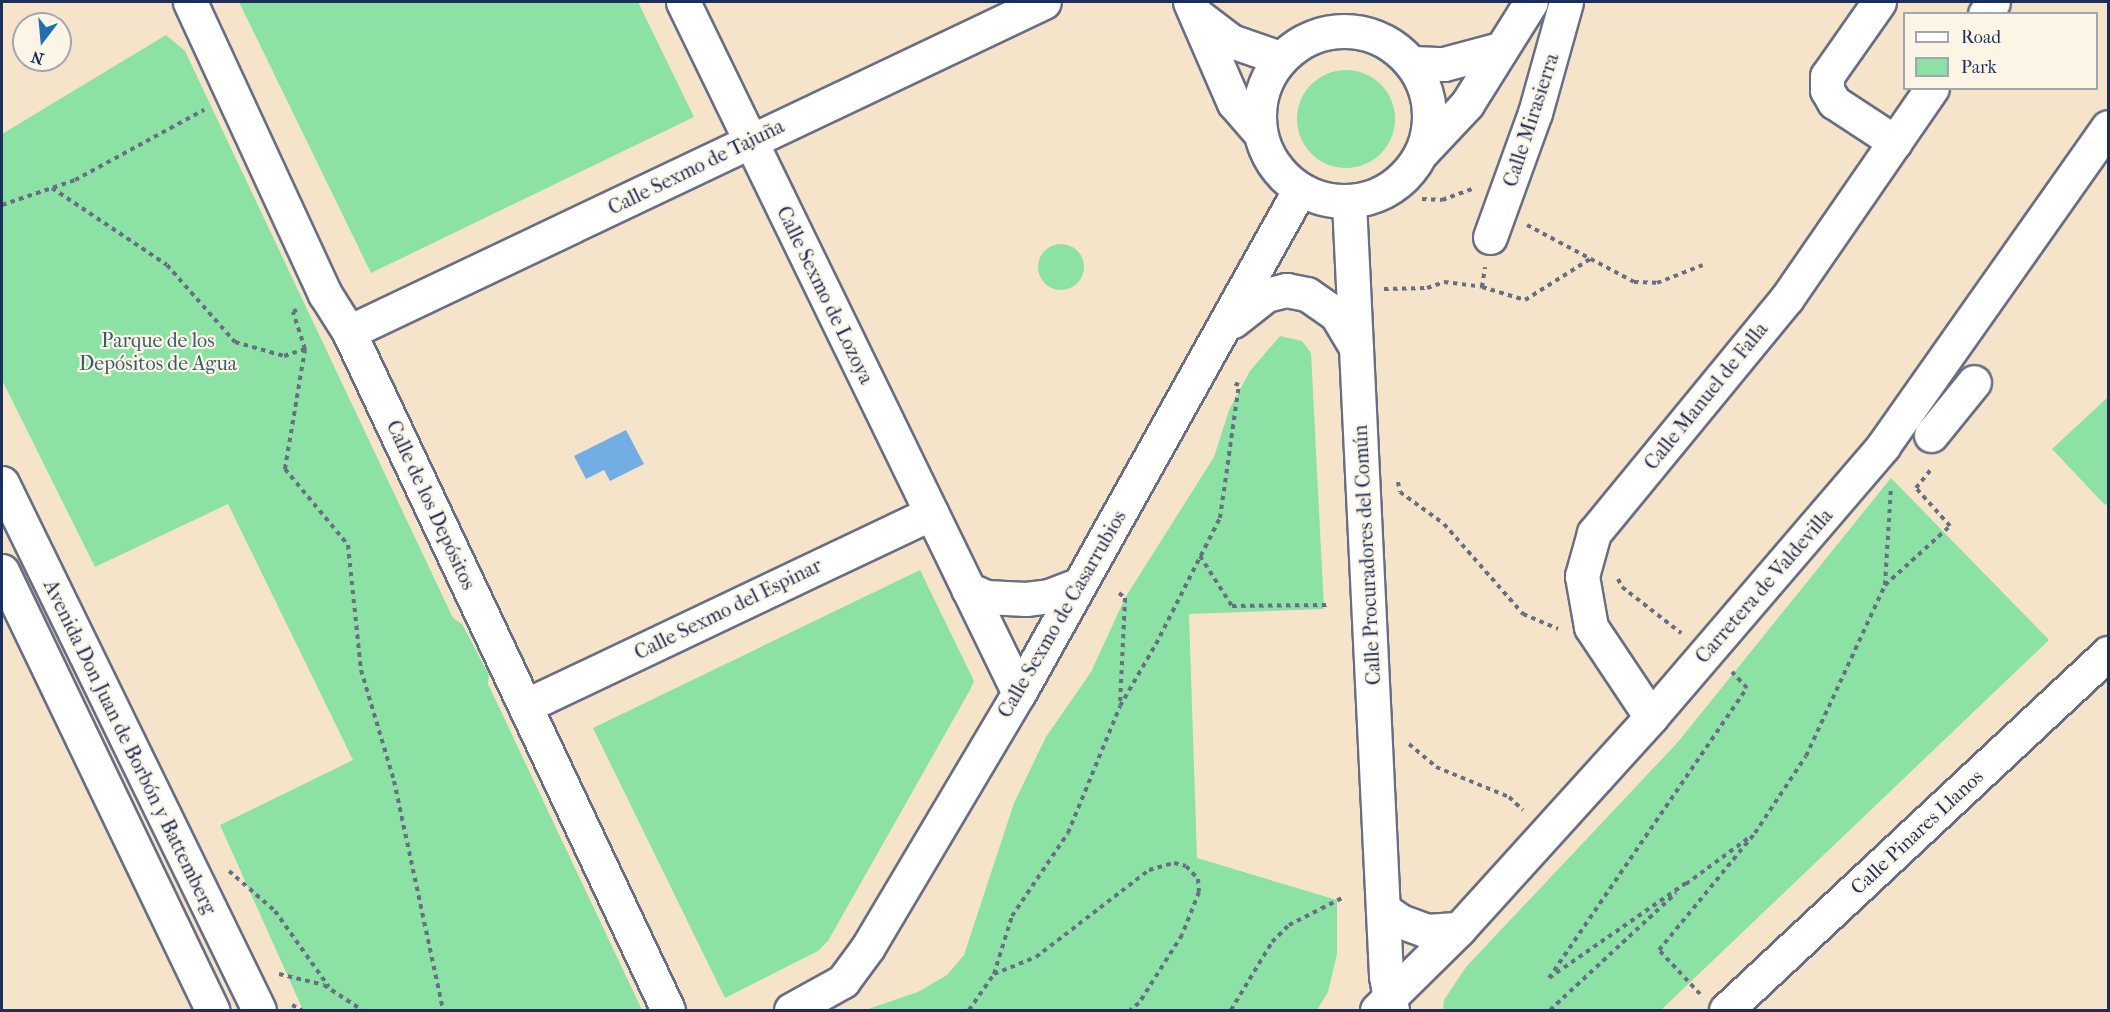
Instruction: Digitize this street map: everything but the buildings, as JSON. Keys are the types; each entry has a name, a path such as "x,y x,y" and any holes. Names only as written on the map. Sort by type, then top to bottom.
{"street":[{"name":"Calle de los Depósitos","path":"190,2 325,294 349,332 668,1011"},
{"name":"Calle Sexmo de Lozoya","path":"683,2 1019,693"},
{"name":"Calle Sexmo de Tajuña","path":"349,332 1044,2"},
{"path":"1422,152 1427,138 1430,106 1412,63 1390,43 1352,32 1332,31 1304,39 1280,58 1263,87 1258,106 1260,133 1268,155 1281,174 1300,189 1323,199 1349,202 1386,191 1404,177 1422,152 1467,104 1532,2"},
{"name":"Calle Mirasierra","path":"1495,224 1542,92 1566,2"},
{"path":"1879,2 1827,76 1827,90 1834,102 1895,142"},
{"path":"1193,8 1231,41 1280,58"},
{"path":"1193,8 1234,103 1260,133"},
{"path":"1412,63 1444,64 1500,49"},
{"name":"Calle Manuel de Falla","path":"1651,717 1590,627 1582,576 1594,533 1787,298 1931,90"},
{"name":"Carretera de Valdevilla","path":"1386,1007 1651,717 1883,446 2109,127"},
{"name":"Calle Sexmo de Casarrubios","path":"791,1011 833,988 857,965 1019,693 1223,331 1300,189"},
{"name":"Calle Procuradores del Común","path":"1349,202 1358,351 1386,1007"},
{"path":"1223,331 1248,306 1266,295 1287,290 1307,294 1327,305 1346,328 1358,351"},
{"path":"1934,447 1974,382"},
{"name":"Avenida Don Juan de Borbón y Battemberg","path":"2,483 259,1011"},
{"name":"Calle Sexmo del Espinar","path":"525,706 931,513"},
{"name":"Avenida Don Juan de Borbón y Battemberg","path":"2,571 212,1011"},
{"path":"968,589 986,597 1026,599 1049,596 1078,585"},
{"name":"Calle Pinares Llanos","path":"1716,1006 2109,653"},
{"path":"1383,909 1406,924 1427,932 1459,929"}],"path":[{"path":"2,205 75,180 182,120 233,96"},
{"path":"52,188 167,265 235,342 284,356 305,349"},
{"path":"1482,287 1495,224 1590,259 1634,282 1657,283 1703,265"},
{"path":"1381,290 1427,288 1444,282 1482,287 1525,300 1590,259"},
{"path":"325,294 293,312 305,349 285,469 348,545 361,670 394,781 443,1011"},
{"path":"969,1011 994,974 1012,916 1068,832 1120,706 1220,518 1239,385 1231,382"},
{"path":"1885,585 1950,526 1916,488 1934,447"},
{"path":"1394,470 1400,492 1444,524 1523,614 1555,630 1590,627"},
{"path":"1716,1006 1659,950 1755,833 1806,756 1885,585 1891,478"},
{"path":"1200,556 1232,606 1330,605"},
{"path":"1617,576 1622,587 1661,615 1666,625 1710,649 1747,688 1549,978 1755,833"},
{"path":"1119,593 1125,598 1120,706"},
{"path":"1401,738 1436,767 1509,797 1521,807 1541,839"},
{"path":"994,974 1036,957 1149,870 1174,863 1186,866 1198,879 1199,892 1186,925 1139,1003 1130,1011"},
{"path":"222,865 275,911 329,987 362,1011"},
{"path":"1550,1011 1686,883"},
{"path":"1231,1011 1272,942 1289,926 1344,897"},
{"path":"276,974 329,987"},
{"path":"291,1005 302,1011"}],"green space":[{"path":"239,2 638,2 694,117 371,273"},
{"name":"Parque de los Depósitos de Agua","path":"166,35 185,51 453,618 462,624 489,675 488,684 642,1010 303,1010 220,825 353,760 228,504 95,567 2,380 2,134"},
{"path":"1346,70 1365,74 1380,85 1391,100 1395,119 1391,138 1380,153 1365,164 1346,168 1327,164 1312,153 1301,138 1297,119 1301,100 1312,85 1327,74"},
{"path":"1061,244 1077,251 1084,267 1077,283 1061,290 1045,283 1038,267 1045,251"},
{"path":"1280,336 1302,341 1311,353 1324,609 1189,614 1197,858 1337,900 1337,954 1328,992 1317,1010 865,1010 918,992 947,975 964,955 1014,803 1046,737 1091,672 1125,598 1214,457 1229,410 1250,371"},
{"path":"2108,397 2108,502 2105,505 2052,449"},
{"path":"1891,478 2049,640 1661,1010 1443,1010 1444,1000 1466,967 1678,742"},
{"path":"920,570 974,681 970,690 828,941 818,951 725,998 593,728"}],"water":[{"path":"626,430 644,464 610,481 604,470 586,479 574,456"}]}
